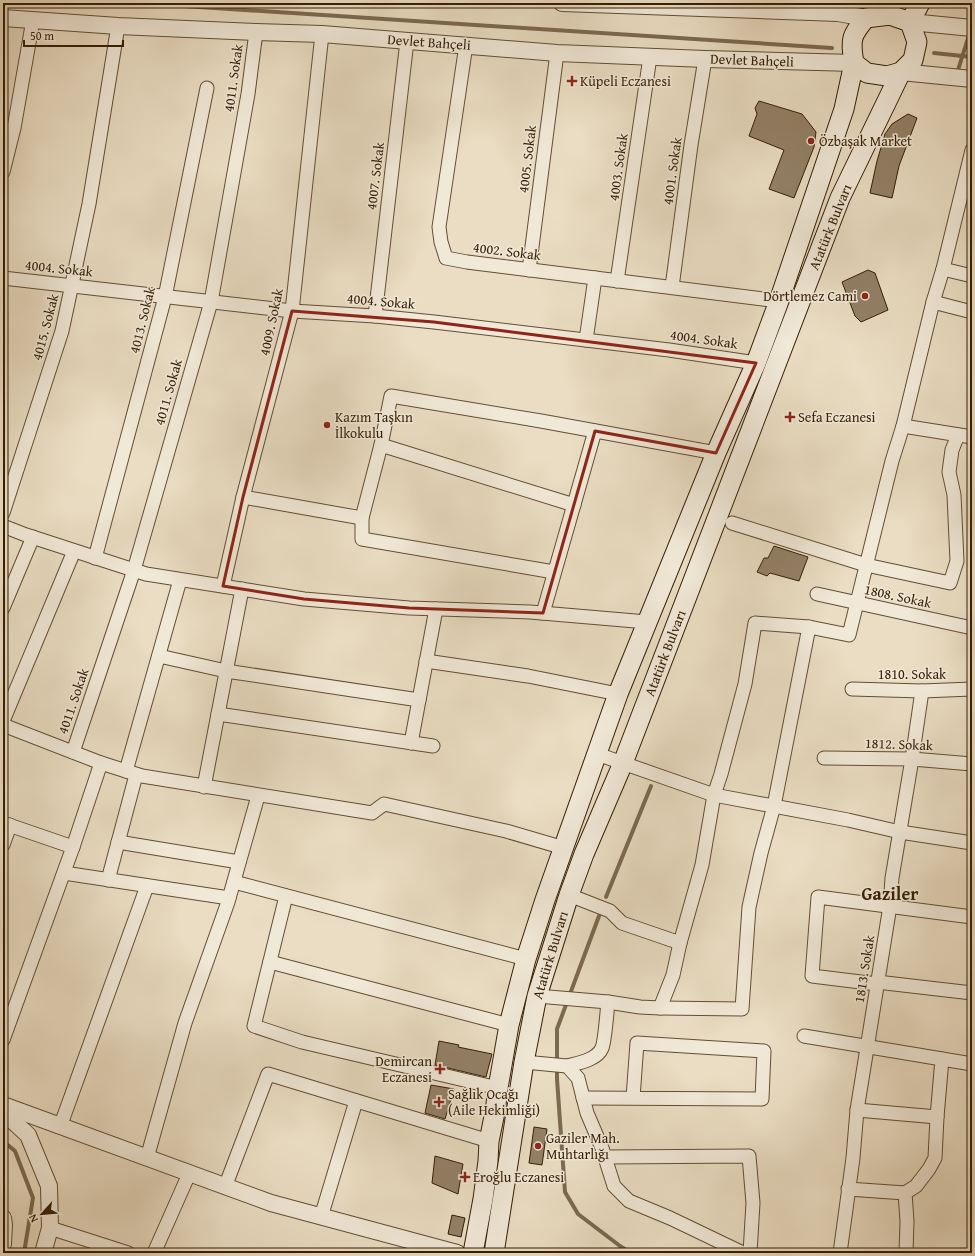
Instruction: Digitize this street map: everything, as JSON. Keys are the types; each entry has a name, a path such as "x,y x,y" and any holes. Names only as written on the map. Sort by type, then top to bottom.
{"main road":[{"path":"910,22 920,3"},
{"path":"892,9 910,22 918,42 913,60 901,72 887,76 867,73 854,63 851,45 856,30 866,18 892,9"},
{"name":"Atatürk Bulvarı","path":"473,1253 488,1161 489,1141 496,1112 498,1088 509,1025 526,959 618,694 716,453 756,363 779,301 844,109 854,63"},
{"name":"Atatürk Bulvarı","path":"494,1253 524,1062 537,996 569,895 584,854 623,763 840,198 901,72"}],"street":[{"path":"562,3 673,5 838,13 866,18"},
{"name":"Devlet Bahçeli","path":"3,18 118,26 322,34 557,53 854,63"},
{"path":"3,172 9,128 33,20"},
{"path":"910,22 967,28"},
{"name":"4015. Sokak","path":"3,513 62,331 89,204 118,26"},
{"name":"4011. Sokak","path":"73,752 134,570 210,302 248,94 256,32"},
{"name":"4009. Sokak","path":"223,586 243,497 292,310 322,34"},
{"name":"4007. Sokak","path":"375,316 407,41"},
{"name":"4002. Sokak","path":"466,45 439,227 441,242 446,258 467,262 779,301"},
{"name":"4005. Sokak","path":"529,270 557,53"},
{"name":"4003. Sokak","path":"617,281 650,57"},
{"name":"4001. Sokak","path":"672,287 691,145 705,59"},
{"path":"901,72 972,79"},
{"name":"4013. Sokak","path":"95,558 165,297 208,88"},
{"path":"660,1008 673,975 680,943 702,866 714,795 745,684 754,623 809,627 849,635 892,460 903,426 933,302 966,205 972,150"},
{"path":"943,269 972,276"},
{"name":"4004. Sokak","path":"3,278 210,302 375,316 669,350 756,363"},
{"path":"586,340 595,278"},
{"path":"933,302 972,312"},
{"path":"554,572 362,539 362,518 381,445 391,396 716,453"},
{"path":"903,426 972,437"},
{"path":"543,613 595,431"},
{"path":"732,523 866,565 950,583 957,561 954,495 950,472 952,450 958,435"},
{"path":"381,445 574,505"},
{"path":"243,497 362,518"},
{"path":"3,526 34,538 146,574 304,599 408,608 543,613 648,622"},
{"path":"3,608 34,538"},
{"path":"3,721 74,551"},
{"path":"108,880 118,842 131,773 159,656 180,580"},
{"path":"204,787 242,589"},
{"name":"1808. Sokak","path":"817,594 972,628"},
{"path":"411,743 436,609"},
{"path":"537,996 660,1008 742,1009 750,907 761,853 774,806 809,627"},
{"path":"159,656 226,671 419,700"},
{"path":"426,661 528,676 618,694"},
{"name":"1810. Sokak","path":"852,689 922,691 972,689"},
{"name":"1813. Sokak","path":"840,1253 853,1158 857,1110 890,906 892,878 922,691"},
{"path":"218,714 433,746"},
{"path":"3,725 131,773 258,796 372,813 384,804 506,831 564,848"},
{"path":"597,754 714,795 848,820 900,832 972,843"},
{"name":"1812. Sokak","path":"824,758 912,759 972,764"},
{"path":"3,1040 64,873 101,763"},
{"path":"147,1158 185,1023 229,898 258,796"},
{"path":"3,845 7,824 73,847"},
{"path":"118,842 239,862"},
{"path":"64,873 229,898"},
{"path":"234,882 526,959"},
{"path":"60,1127 147,886"},
{"path":"569,895 610,911 622,923 680,943"},
{"path":"286,896 254,1026 302,1042 498,1088"},
{"path":"972,917 818,897 812,976 972,993"},
{"path":"270,962 509,1025"},
{"path":"524,1062 560,1066 586,1060 596,1055 602,1048 608,1002"},
{"path":"804,1036 867,1048 972,1064"},
{"path":"583,1098 762,1099 764,1051 637,1043 633,1098"},
{"path":"848,1189 905,1193 916,1186 930,1169 935,1158 942,1059"},
{"path":"560,1066 578,1078 587,1113 605,1157 614,1186 629,1201 670,1218 743,1253"},
{"path":"225,1187 268,1074 489,1141"},
{"path":"321,1217 356,1101"},
{"path":"3,1105 271,1203 457,1253"},
{"path":"857,1110 937,1117"},
{"path":"3,1112 28,1135 49,1186 50,1228 43,1253"},
{"path":"605,1157 749,1156 753,1203 750,1253"},
{"path":"154,1253 189,1174"},
{"path":"905,1193 907,1221 906,1253"},
{"path":"3,1218 3,1244"},
{"path":"50,1228 128,1253"}],"highlighted area":[{"path":"292,311 434,322 756,363 716,453 595,431 543,613 409,608 304,599 223,586 243,497"}],"building":[{"path":"759,101 802,114 816,132 814,147 794,198 769,189 784,150 749,136 757,114 755,108"},
{"path":"908,114 917,118 899,166 892,198 870,193 885,134 892,124"},
{"name":"Dörtlemez Cami","path":"868,270 875,273 888,310 861,322 855,316 842,282"},
{"path":"774,546 808,557 799,581 770,573 767,576 757,572 764,558 768,558"},
{"path":"439,1041 459,1045 458,1047 492,1054 486,1077 435,1065"},
{"name":"Sağlık Ocağı (Aile Hekimliği)","path":"431,1085 454,1089 445,1119 425,1113"},
{"name":"Gaziler Mah. Muhtarlığı","path":"534,1127 547,1129 542,1165 529,1163"},
{"path":"435,1156 463,1164 458,1194 432,1183"},
{"path":"452,1215 465,1218 461,1237 448,1234"}],"waterway":[{"path":"137,3 832,48"},
{"path":"958,70 970,32"},
{"path":"934,53 972,57"},
{"path":"606,897 651,786"},
{"path":"599,916 557,1029 557,1079 565,1192 578,1214 631,1253"},
{"path":"3,1141 15,1151 33,1198 24,1253"}],"place":[{"name":"Küpeli Eczanesi","path":"572,81"},
{"name":"Özbaşak Market","path":"811,141"},
{"name":"Dörtlemez Cami","path":"865,296"},
{"name":"Sefa Eczanesi","path":"790,417"},
{"name":"Kazım Taşkın İlkokulu","path":"327,425"},
{"name":"Demircan Eczanesi","path":"440,1069"},
{"name":"Sağlık Ocağı (Aile Hekimliği)","path":"439,1102"},
{"name":"Gaziler Mah. Muhtarlığı","path":"538,1146"},
{"name":"Eroğlu Eczanesi","path":"465,1177"}],"district":[{"name":"Gaziler","path":"890,893"}]}
